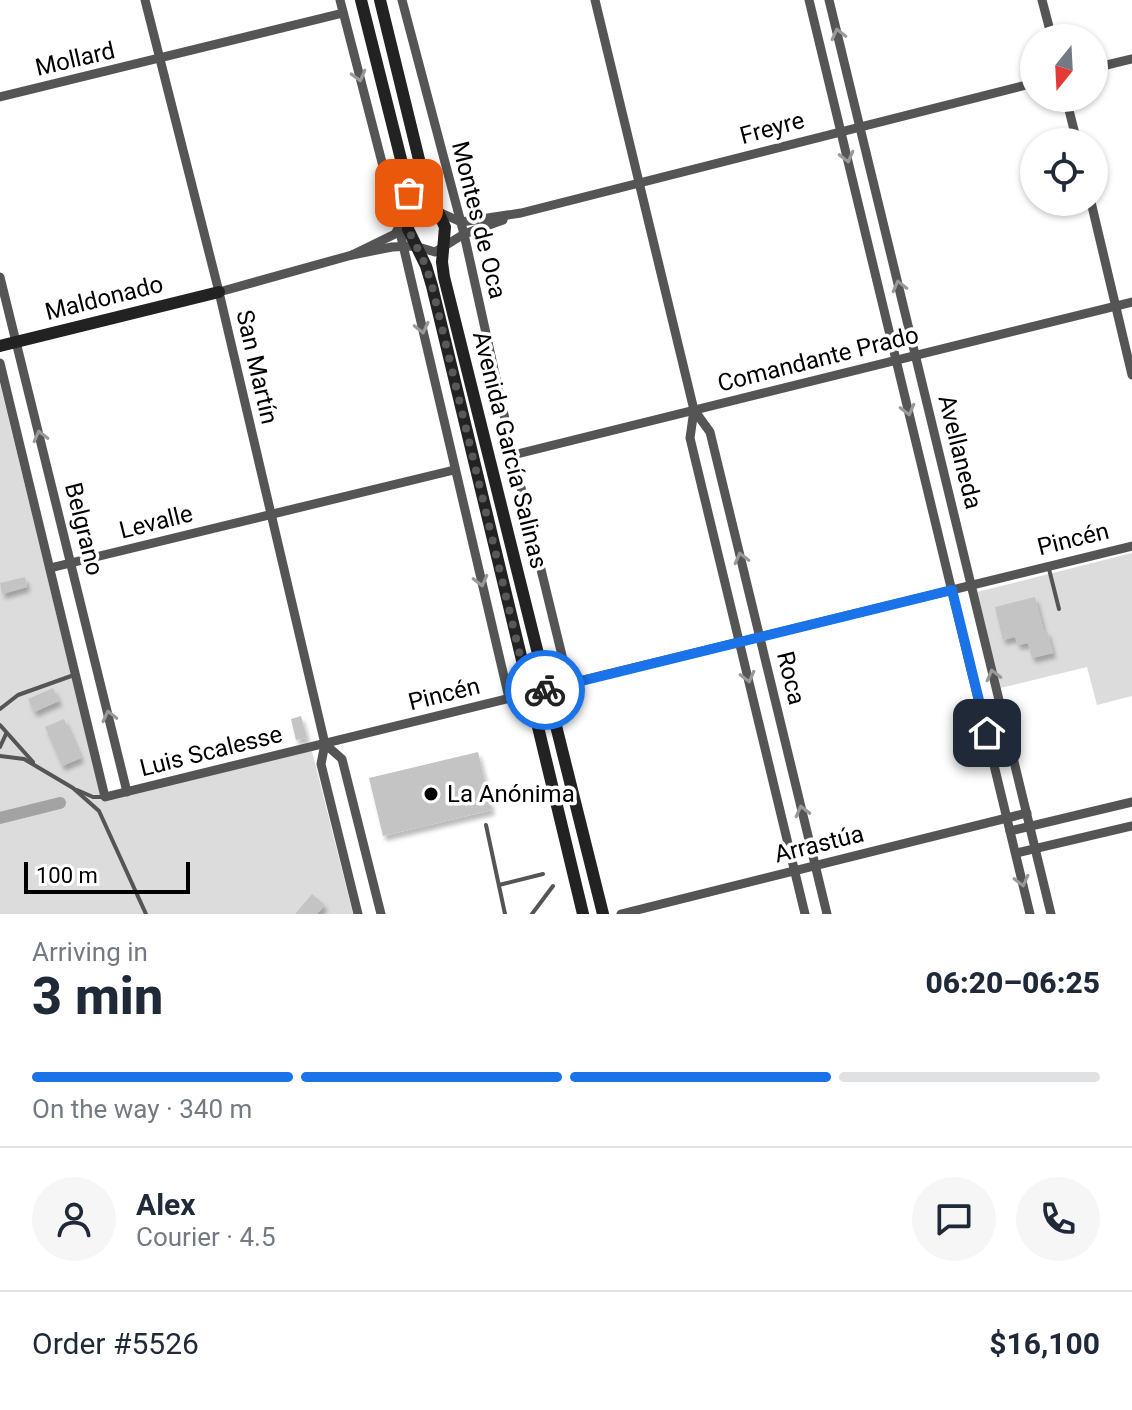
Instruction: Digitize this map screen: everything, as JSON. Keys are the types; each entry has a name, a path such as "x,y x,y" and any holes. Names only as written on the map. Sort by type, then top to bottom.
{"main road":[{"name":"Avenida García Salinas","path":"361,0 411,199 409,246 424,260 432,286 583,914"},
{"name":"Avenida García Salinas","path":"380,0 425,184 446,233 444,277 603,914"},
{"name":"Maldonado","path":"0,346 219,292"}],"street":[{"name":"San Martín","path":"145,0 219,292 325,744 321,764 358,914"},
{"path":"340,0 399,228 409,246 454,470 509,698"},
{"name":"Montes de Oca","path":"402,0 464,234 513,455 569,684"},
{"name":"Roca","path":"595,0 694,410 690,438 805,914"},
{"name":"Avellaneda","path":"809,0 1030,914"},
{"name":"Avellaneda","path":"829,0 1051,914"},
{"path":"1042,0 1048,24"},
{"name":"Mollard","path":"0,97 343,13"},
{"path":"1108,65 1132,59"},
{"name":"Freyre","path":"411,210 423,207 461,222 521,213 1020,86"},
{"path":"352,255 395,234 411,210"},
{"name":"Freyre","path":"443,249 464,234 521,213"},
{"path":"1094,216 1132,375"},
{"path":"219,292 352,255 409,246 430,253 443,249"},
{"name":"Belgrano","path":"0,277 127,792"},
{"name":"Comandante Prado","path":"513,455 1132,302"},
{"name":"Belgrano","path":"0,363 105,797"},
{"name":"Roca","path":"694,410 710,432 827,914"},
{"path":"271,514 454,470"},
{"name":"Levalle","path":"50,568 271,514"},
{"name":"Pincén","path":"325,744 1132,546"},
{"name":"San Martín","path":"325,744 342,759 381,914"},
{"name":"Luis Scalesse","path":"105,797 325,744"},
{"path":"1010,831 1132,802"},
{"name":"Arrastúa","path":"621,914 1027,813"},
{"path":"1016,853 1132,826"}],"lane":[{"path":"1048,566 1059,609"},
{"path":"0,709 18,695 76,675"},
{"path":"0,725 39,768"},
{"path":"0,747 6,734"},
{"path":"0,756 24,759 73,788 93,797 105,797"},
{"path":"73,788 99,811 146,914"},
{"path":"99,811 105,797"},
{"path":"486,825 505,914"},
{"path":"499,885 543,874"},
{"path":"532,914 553,886"}],"shaded area":[{"path":"0,384 102,801 312,751 353,914 0,914"},
{"path":"1132,553 1132,696 1097,705 1087,667 1001,688 977,592"}],"building":[{"path":"25,577 27,587 2,594 0,583"},
{"path":"1035,597 1053,653 1032,658 1028,643 1018,645 1015,637 1003,640 995,607"},
{"path":"53,688 59,701 34,712 28,699"},
{"path":"301,716 307,738 296,740 291,719"},
{"path":"64,719 81,758 62,766 45,727"},
{"name":"La Anónima","path":"478,752 492,810 383,836 369,778"},
{"path":"312,894 325,905 317,914 295,914"}],"waterway":[{"path":"0,818 60,803"}],"way so far":[{"path":"409,193 411,210 408,229 424,260 432,286 529,693 545,690"}],"place":[{"name":"La Anónima","path":"431,794"}],"route":[{"path":"545,690 952,590 987,733"}]}
